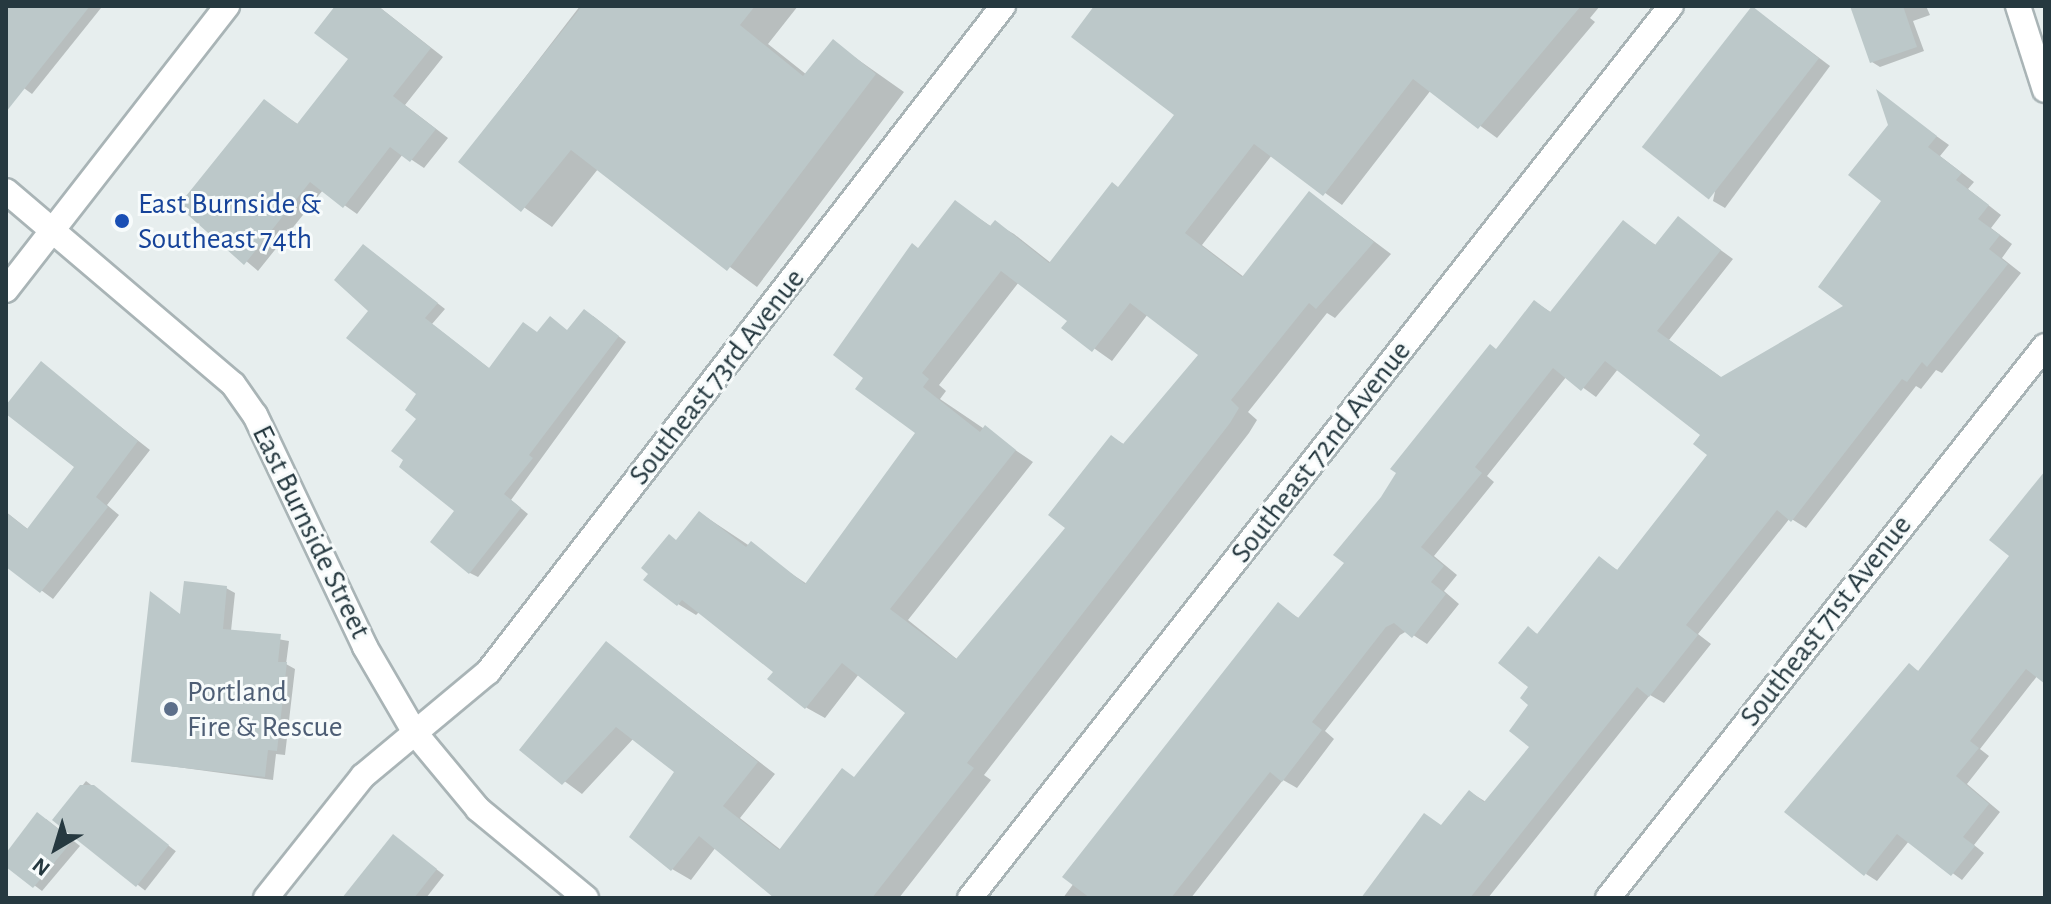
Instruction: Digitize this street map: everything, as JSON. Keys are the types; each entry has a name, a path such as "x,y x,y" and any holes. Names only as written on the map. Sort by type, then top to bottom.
{"street":[{"path":"6,290 227,6"},
{"name":"Southeast 73rd Avenue","path":"266,898 363,776 468,694 496,662 1003,6"},
{"name":"Southeast 72nd Avenue","path":"970,898 1671,6"},
{"path":"2018,6 2045,90"},
{"name":"East Burnside Street","path":"6,191 205,355 255,415 365,647 415,733 478,809 586,898"},
{"name":"Southeast 71st Avenue","path":"1608,898 2045,346"}],"building":[{"path":"6,6 90,6 6,112"},
{"path":"335,6 378,6 431,48 393,96 436,129 410,162 390,147 343,208 310,182 244,265 178,206 264,99 297,124 348,59 314,33"},
{"path":"582,6 755,6 740,25 803,76 833,39 876,74 727,271 571,150 521,212 458,162"},
{"path":"1094,6 1581,6 1478,129 1413,79 1323,196 1254,144 1185,233 1242,277 1309,191 1374,242 1316,309 1309,303 1231,400 1239,408 1230,423 967,763 974,768 872,898 774,898 699,836 671,871 629,837 674,772 616,727 562,785 519,750 606,641 758,762 723,806 779,850 842,768 854,777 905,713 842,663 805,709 767,679 773,672 682,600 677,606 643,580 648,574 641,568 669,534 676,540 699,511 746,547 751,541 805,584 915,433 855,389 863,378 833,355 912,243 918,248 955,200 990,226 995,220 1049,263 1112,182 1118,187 1174,115 1071,37","holes":["1001,271 1067,321 1061,328 1092,352 1130,303 1198,355 1123,444 1111,435 1048,515 1065,528 956,659 890,609 1016,450 985,425 980,432 923,387 929,379 922,373"]},
{"path":"1752,6 1819,58 1709,199 1642,147"},
{"path":"1850,6 1903,6 1917,47 1870,63"},
{"path":"1876,89 1937,136 1928,147 1962,173 1956,180 1989,205 1978,219 2000,235 1989,249 2008,264 1927,367 1922,362 1907,382 1902,379 1791,522 1777,510 1686,625 1698,635 1649,697 1637,687 1470,898 1361,898 1424,813 1441,825 1469,790 1484,802 1529,747 1509,731 1528,705 1520,698 1528,687 1498,663 1528,626 1537,634 1599,556 1617,570 1707,455 1693,444 1700,435 1605,361 1581,391 1553,368 1475,467 1482,473 1421,547 1444,566 1431,582 1446,594 1412,638 1394,623 1386,627 1312,722 1322,730 1282,782 1270,772 1171,898 1090,898 1062,877 1278,602 1298,618 1344,563 1333,555 1381,497 1396,473 1390,469 1490,344 1496,349 1534,300 1550,312 1623,220 1655,245 1678,216 1721,250 1657,331 1721,377 1843,306 1818,287 1881,201 1848,175 1888,125"},
{"path":"363,244 438,303 425,318 489,368 523,322 537,332 550,316 567,330 584,309 619,336 529,455 533,458 504,494 521,508 469,574 430,542 454,511 399,467 403,460 391,451 416,419 405,410 416,394 346,338 368,311 334,280"},
{"path":"41,361 138,441 96,497 108,507 40,593 6,567 6,512 27,529 74,467 6,414 6,405"},
{"path":"2045,471 2045,684 2026,669 1970,741 1979,748 1956,776 1989,804 1963,837 1975,846 1951,876 1897,834 1864,876 1784,812 1909,663 1918,671 2009,556 1989,540"},
{"path":"184,581 227,586 223,629 281,634 278,662 287,662 277,751 268,750 265,777 131,762 150,591 180,614"},
{"path":"80,785 94,785 169,845 136,887 52,820"},
{"path":"37,812 73,840 33,888 6,867 6,853"},
{"path":"393,834 437,869 414,898 342,898"}],"place":[{"name":"East Burnside & Southeast 74th","path":"122,221"},
{"name":"Portland Fire & Rescue","path":"171,709"}]}
